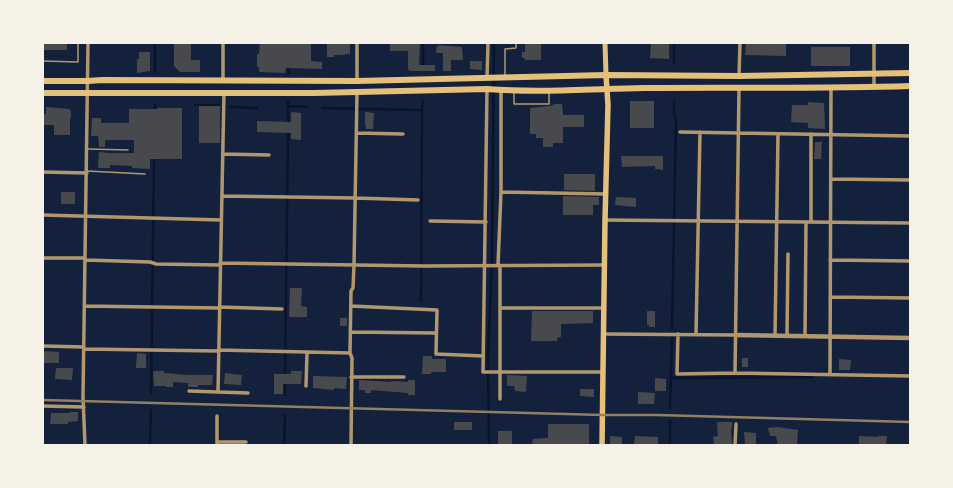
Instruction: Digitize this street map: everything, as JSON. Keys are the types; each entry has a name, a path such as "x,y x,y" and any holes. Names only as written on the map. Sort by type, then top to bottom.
{"highway":[{"path":"43,82 102,80 356,81 606,75 739,76 910,73"},
{"path":"43,92 357,92 488,89 514,91 910,86"}],"main road":[{"path":"602,445 603,308 608,105 606,89 606,43"}],"street":[{"path":"84,445 85,216 87,172 88,43"},
{"path":"223,43 223,81"},
{"path":"356,81 357,43"},
{"path":"488,43 488,78"},
{"path":"739,76 740,43"},
{"path":"874,43 874,87"},
{"path":"830,375 831,87"},
{"path":"488,89 483,372 603,372"},
{"path":"735,373 739,89"},
{"path":"500,399 498,372 500,268 498,265 501,192 501,90"},
{"path":"218,392 224,92"},
{"path":"351,445 352,358 350,354 354,265 357,92"},
{"path":"680,132 910,136"},
{"path":"696,334 700,132"},
{"path":"356,133 403,134"},
{"path":"775,336 778,134"},
{"path":"806,336 811,134"},
{"path":"223,154 269,155"},
{"path":"43,172 87,172"},
{"path":"831,179 910,180"},
{"path":"501,192 606,194"},
{"path":"222,196 418,200"},
{"path":"43,215 221,220"},
{"path":"605,220 910,223"},
{"path":"430,221 486,222"},
{"path":"788,254 788,336"},
{"path":"43,258 150,262 156,264 417,266 604,265"},
{"path":"830,260 910,261"},
{"path":"830,297 910,298"},
{"path":"85,306 282,309"},
{"path":"351,306 437,310 436,354 483,356"},
{"path":"500,308 603,308"},
{"path":"351,332 436,334"},
{"path":"603,334 696,334 910,338"},
{"path":"677,334 677,374 735,373 910,376"},
{"path":"43,346 149,350 350,354"},
{"path":"306,386 307,353"},
{"path":"352,377 404,377"},
{"path":"189,391 248,393"},
{"path":"43,406 84,407"},
{"path":"217,416 217,444 246,442"},
{"path":"735,445 736,424"}],"lane":[{"path":"43,61 78,62 78,43"},
{"path":"478,43 488,43"},
{"path":"502,78 505,48 516,48 516,43"},
{"path":"514,91 514,104 549,104 549,90"},
{"path":"87,149 128,150"},
{"path":"87,172 145,174"}],"building":[{"path":"43,43 67,43 67,50 43,50"},
{"path":"174,43 191,43 191,60 200,60 200,72 180,72 174,66"},
{"path":"260,43 311,43 311,61 322,62 322,69 286,68 285,73 259,72 259,67 257,67 257,54 259,54"},
{"path":"327,43 350,43 350,54 327,57"},
{"path":"390,43 420,43 419,65 435,65 435,71 410,71 408,69 408,51 390,51"},
{"path":"525,43 541,43 541,60 525,60 525,58 522,58 522,52 525,52"},
{"path":"651,43 669,43 669,59 650,58"},
{"path":"746,43 786,43 786,56 745,55"},
{"path":"438,45 462,47 463,60 451,60 451,71 443,71 443,53 436,53 437,46 439,47"},
{"path":"811,47 850,47 850,66 811,66"},
{"path":"139,52 150,52 150,71 137,73 137,59 139,59"},
{"path":"470,61 482,61 482,70 470,69"},
{"path":"630,101 654,101 654,128 630,128"},
{"path":"808,102 824,103 825,129 808,128 808,123 791,122 792,105 808,105"},
{"path":"562,104 563,115 584,115 584,127 563,127 563,143 553,143 553,147 543,147 543,138 536,138 536,134 530,134 530,108"},
{"path":"199,106 220,106 220,143 199,143"},
{"path":"46,107 70,109 70,135 54,135 54,125 43,125 43,114 46,114"},
{"path":"182,108 182,159 150,159 150,169 110,165 110,168 98,168 99,152 134,153 134,140 105,140 105,147 99,147 98,136 91,136 92,118 101,118 101,123 129,123 129,109"},
{"path":"291,112 301,113 301,140 291,139 291,133 257,132 257,121 291,122"},
{"path":"365,112 374,113 373,129 366,129"},
{"path":"815,142 822,142 821,159 814,159"},
{"path":"621,156 663,156 663,170 655,169 655,166 622,167"},
{"path":"564,174 595,174 595,191 564,190"},
{"path":"61,192 75,192 75,204 61,204"},
{"path":"563,196 599,197 599,205 593,205 593,215 563,215"},
{"path":"616,197 636,198 636,207 615,205"},
{"path":"290,288 302,288 301,306 307,307 307,317 289,317"},
{"path":"532,311 593,311 593,323 561,324 561,337 557,338 557,341 531,341"},
{"path":"647,311 655,311 655,327 649,327 649,325 647,325"},
{"path":"340,318 347,318 347,326 340,326"},
{"path":"43,351 59,352 59,363 43,363"},
{"path":"137,353 146,354 146,368 136,368"},
{"path":"423,356 432,356 432,359 446,359 446,372 431,372 431,374 422,374"},
{"path":"742,358 748,358 748,367 742,367"},
{"path":"839,359 851,360 850,370 839,370"},
{"path":"56,368 73,368 72,380 55,379"},
{"path":"153,371 164,371 164,373 188,375 213,375 212,385 188,387 188,383 173,382 173,387 154,386"},
{"path":"291,371 302,371 301,384 283,384 283,394 274,394 274,374 291,374"},
{"path":"225,373 242,375 241,385 224,384"},
{"path":"507,375 527,376 526,392 515,391 514,386 507,386"},
{"path":"313,376 347,377 346,389 334,388 334,390 313,388"},
{"path":"655,378 666,379 666,391 655,391"},
{"path":"359,380 408,382 408,380 415,380 415,395 371,390 371,393 365,393 365,390 359,390"},
{"path":"580,389 594,389 594,397 580,396"},
{"path":"638,392 655,393 654,404 638,404"},
{"path":"78,412 78,421 68,422 68,424 50,424 51,413"},
{"path":"454,422 472,422 472,430 454,430"},
{"path":"717,422 732,422 732,445 714,445 713,437 718,436"},
{"path":"548,424 589,424 589,445 532,445 533,439 548,438"},
{"path":"777,427 798,430 797,445 778,445 776,436 770,436 768,428"},
{"path":"498,431 512,431 512,445 498,445"},
{"path":"744,432 756,433 756,445 745,445"},
{"path":"610,436 622,437 622,445 610,445"},
{"path":"635,436 658,437 658,445 634,445"},
{"path":"859,436 887,436 886,445 859,445"}],"waterway":[{"path":"155,43 155,72"},
{"path":"423,43 423,68"},
{"path":"489,445 488,358 492,255 494,43"},
{"path":"674,43 674,62"},
{"path":"289,65 289,73"},
{"path":"422,110 423,100"},
{"path":"288,101 288,125"},
{"path":"672,329 676,119 674,116 674,101"},
{"path":"155,104 155,112"},
{"path":"195,105 219,105"},
{"path":"288,106 307,107"},
{"path":"231,107 257,108"},
{"path":"322,108 422,110 421,301"},
{"path":"285,377 288,130"},
{"path":"151,393 154,157"},
{"path":"670,408 672,338"},
{"path":"671,378 813,377"},
{"path":"285,382 285,395"},
{"path":"150,445 151,410"},
{"path":"284,445 285,415"},
{"path":"670,421 670,445"}],"railway":[{"path":"43,400 910,422"}]}
